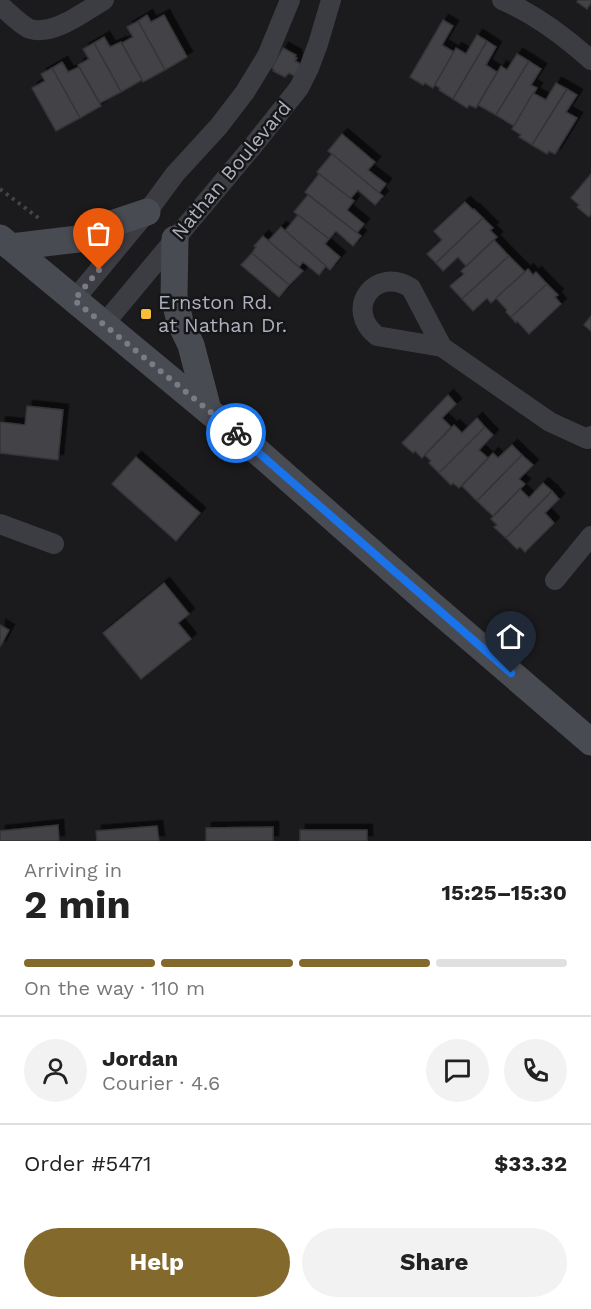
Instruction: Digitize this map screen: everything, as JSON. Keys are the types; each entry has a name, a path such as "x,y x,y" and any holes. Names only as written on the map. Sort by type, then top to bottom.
{"street":[{"path":"0,5 28,29 46,30 64,23 104,0"},
{"name":"Nathan Boulevard","path":"74,300 147,212 175,174 219,126 245,92 267,56 290,0"},
{"name":"Nathan Boulevard","path":"104,324 252,147 298,88 318,45 331,0"},
{"path":"502,0 533,16 571,42 591,60"},
{"path":"5,243 78,239 96,233 111,224 147,212"},
{"path":"175,239 174,296 180,322 192,345 208,410"},
{"path":"5,243 257,451 591,742"},
{"path":"442,347 550,422 590,440"},
{"path":"0,524 54,544"},
{"path":"555,580 591,536"}],"path":[{"path":"0,189 38,219 49,221"}],"building":[{"path":"578,0 591,0 591,3 587,9 577,2"},
{"path":"147,15 151,22 164,15 187,57 165,70 138,21"},
{"path":"443,20 453,26 442,45 454,52 433,88 410,77"},
{"path":"138,21 165,70 143,82 122,43 133,37 127,27"},
{"path":"477,35 487,41 453,99 435,85 456,48 466,54"},
{"path":"104,37 110,47 121,42 142,80 121,92 94,43"},
{"path":"487,41 496,47 486,65 497,72 476,108 469,105 467,108 453,99"},
{"path":"94,43 121,92 100,103 78,65 89,59 83,49"},
{"path":"283,48 296,55 295,61 306,67 300,79 289,73 285,77 273,71 272,68"},
{"path":"517,54 529,61 496,115 478,105 501,66 507,70"},
{"path":"529,61 541,69 531,85 537,88 514,126 496,115"},
{"path":"62,62 68,72 79,67 101,106 80,118 52,68"},
{"path":"52,68 80,118 56,131 32,88 45,81 41,74"},
{"path":"556,83 567,89 532,145 519,137 521,135 512,129 533,93 546,100"},
{"path":"567,89 577,95 566,112 577,118 555,154 549,151 547,154 532,145"},
{"path":"342,134 375,162 368,170 386,184 379,193 328,151"},
{"path":"332,154 383,196 375,205 358,190 350,199 317,172"},
{"path":"319,174 354,201 347,210 364,224 357,233 305,192"},
{"path":"591,174 591,214 589,217 577,207 579,205 571,198"},
{"path":"308,195 361,236 353,246 336,231 329,239 294,212"},
{"path":"465,202 483,218 436,263 427,254 442,240 434,231"},
{"path":"298,215 329,239 325,244 340,257 330,270 285,231"},
{"path":"483,218 493,228 490,230 497,237 466,266 458,257 443,271 436,263"},
{"path":"281,227 326,266 319,275 303,262 299,267 268,241"},
{"path":"263,236 303,271 289,285 252,253 256,247 254,246"},
{"path":"494,240 509,256 462,299 450,286 464,274 461,271"},
{"path":"252,253 289,285 279,297 241,265"},
{"path":"509,256 525,272 491,303 487,298 473,311 462,299"},
{"path":"528,269 533,275 536,272 547,284 511,317 496,298"},
{"path":"547,284 558,295 555,297 561,304 529,334 511,317"},
{"path":"591,316 591,331 584,325"},
{"path":"448,395 456,404 442,418 451,427 422,458 402,443"},
{"path":"27,406 63,410 58,460 0,453 0,422 25,425"},
{"path":"477,418 485,427 439,473 425,455 454,425 462,433"},
{"path":"485,427 493,435 479,450 488,458 459,488 453,483 451,485 439,473"},
{"path":"512,445 522,455 477,501 462,486 493,453 498,458"},
{"path":"522,455 533,465 519,479 525,484 493,516 477,501"},
{"path":"136,457 200,513 176,541 112,484"},
{"path":"543,483 552,491 506,538 494,527 497,525 491,519 520,489 529,498"},
{"path":"552,491 559,499 545,513 554,523 525,552 520,547 517,549 506,538"},
{"path":"164,583 189,614 178,623 191,639 141,679 103,633"},
{"path":"0,625 9,630 0,647"},
{"path":"58,825 59,841 0,841 0,831"},
{"path":"157,826 159,841 97,841 96,831"},
{"path":"273,827 273,841 206,841 206,828"},
{"path":"300,830 367,830 367,841 300,841"}],"way so far":[{"path":"99,270 74,300 236,433"}],"place":[{"name":"Ernston Rd. at Nathan Dr.","path":"146,314"}],"route":[{"path":"236,433 511,673"}]}
